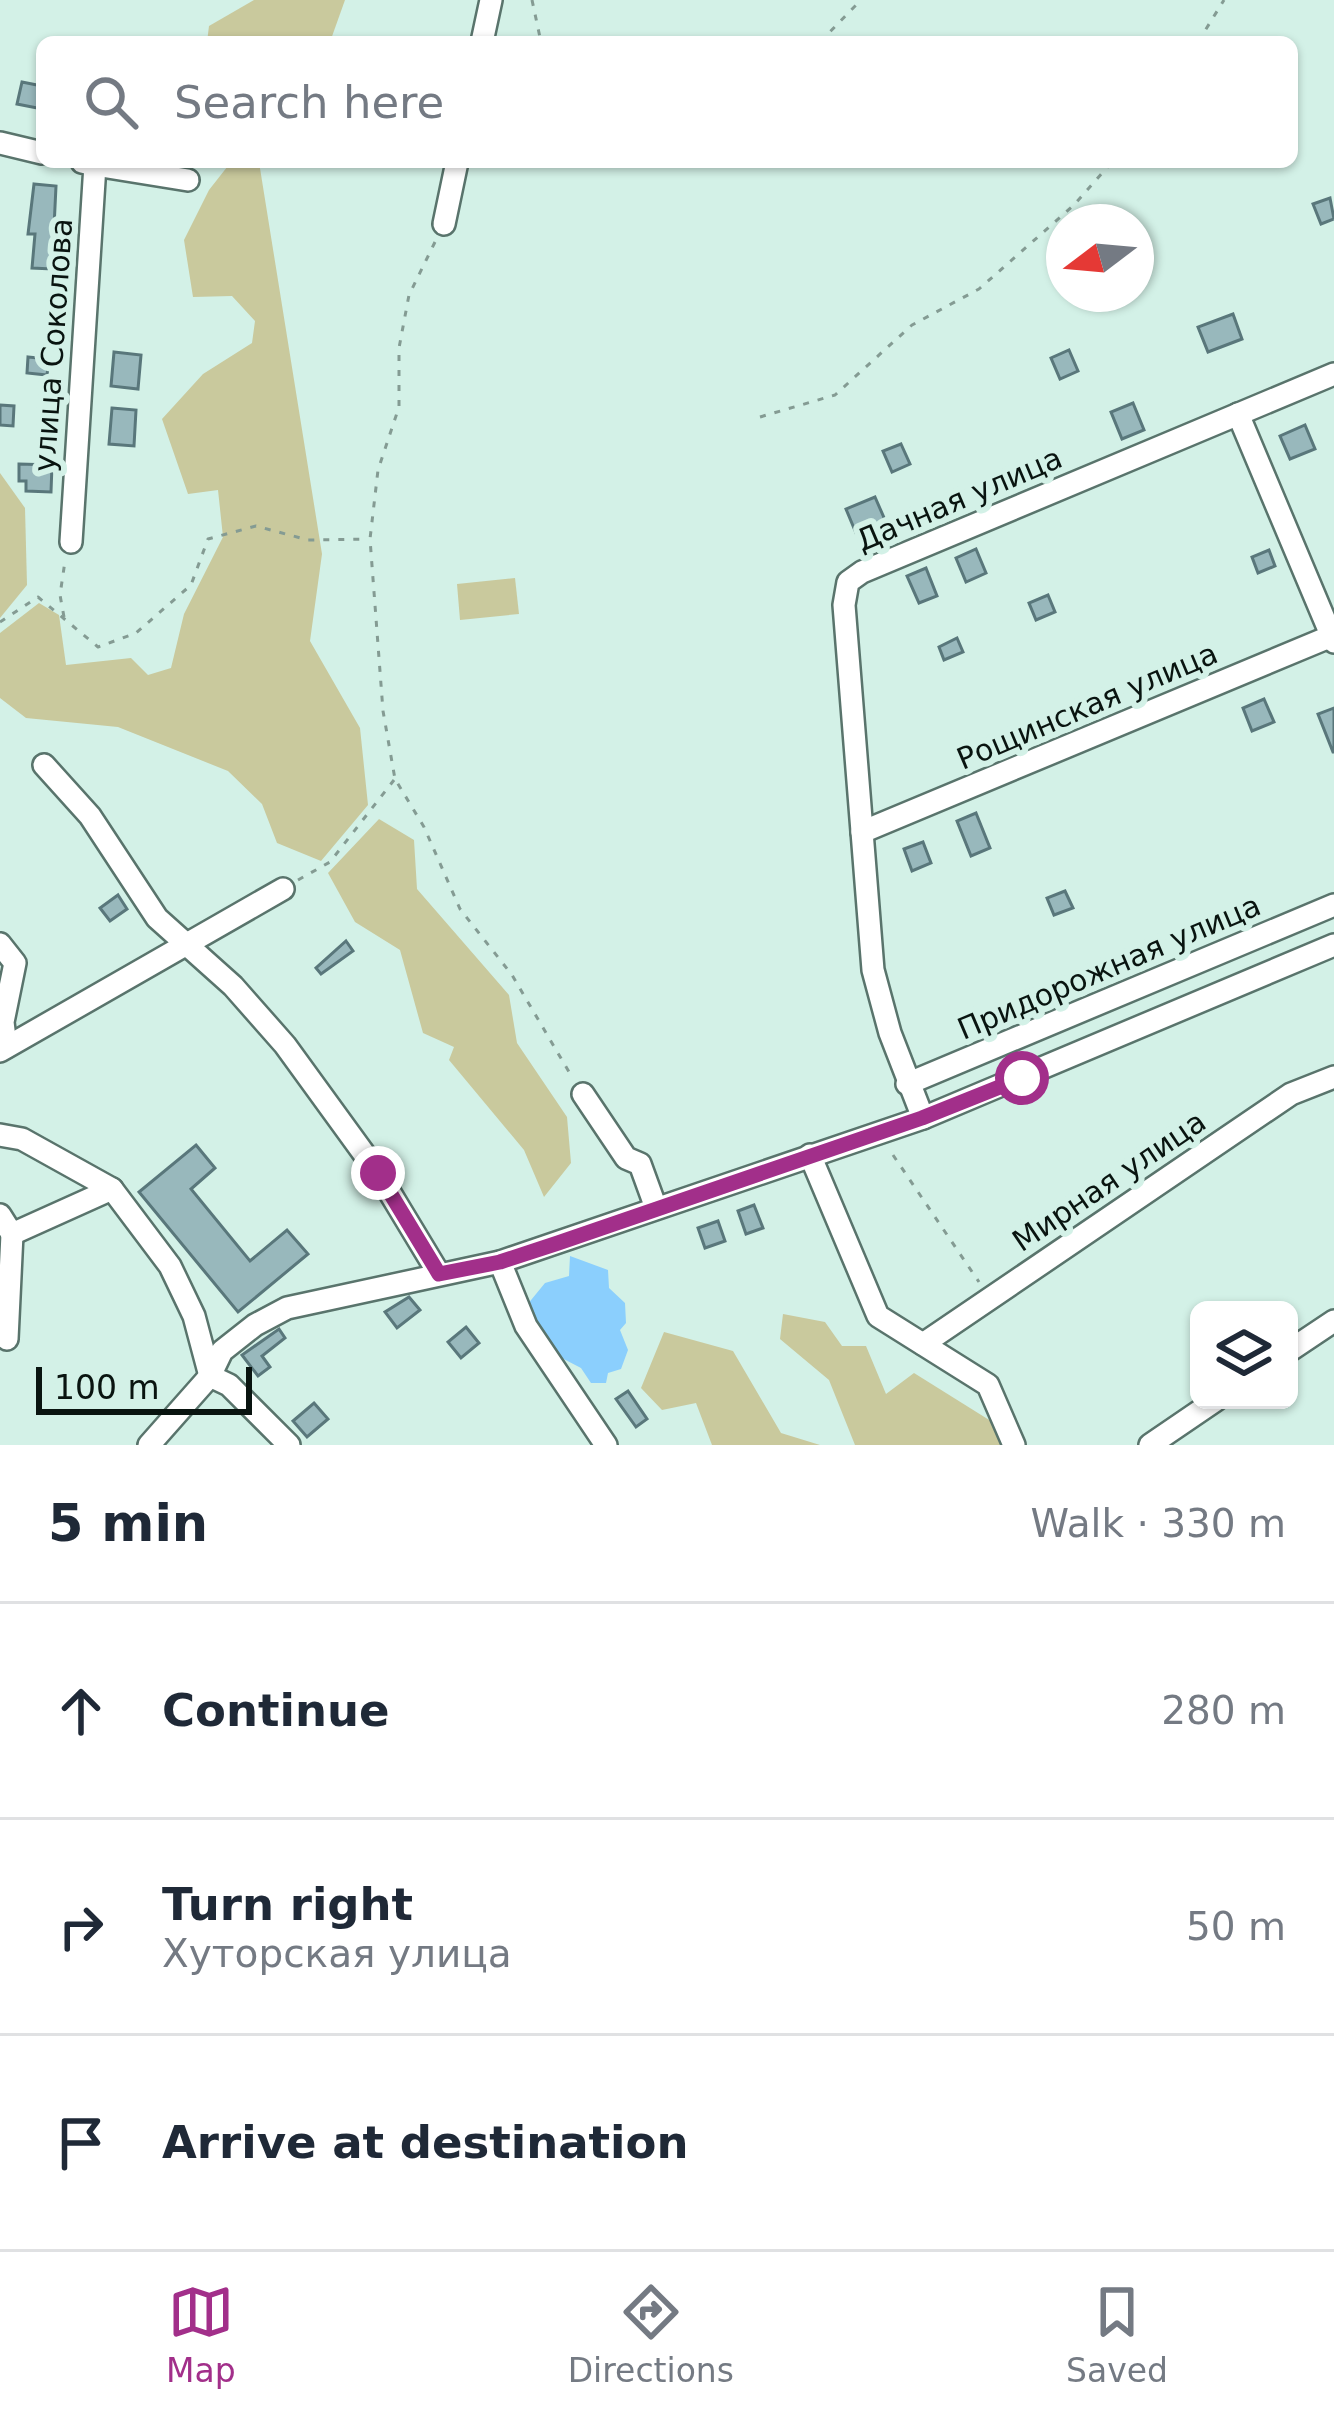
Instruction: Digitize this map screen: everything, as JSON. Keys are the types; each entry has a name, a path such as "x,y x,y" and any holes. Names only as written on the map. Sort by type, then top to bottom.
{"street":[{"path":"483,36 491,0"},
{"path":"0,143 36,152"},
{"name":"улица Соколова","path":"71,542 89,168"},
{"path":"114,168 188,180"},
{"path":"444,224 456,168"},
{"name":"Дачная улица","path":"922,1118 873,970 844,605 848,581 1334,374"},
{"path":"1238,414 1333,638"},
{"name":"Рощинская улица","path":"862,832 1333,638"},
{"path":"44,765 89,816 158,919 232,986 285,1045 378,1173 439,1274"},
{"path":"0,944 15,963 3,1022 3,1049 284,889"},
{"name":"Придорожная улица","path":"908,1084 1334,905"},
{"path":"149,1445 210,1376 222,1351 287,1308 500,1262 922,1118 1334,945"},
{"name":"Мирная улица","path":"923,1344 1291,1094 1334,1077"},
{"path":"583,1094 626,1158 640,1164 656,1208"},
{"path":"0,1135 22,1139 112,1189 170,1266 194,1316 210,1376"},
{"path":"810,1155 878,1316 988,1385 1014,1445"},
{"path":"7,1339 6,1224 112,1189"},
{"path":"500,1262 526,1326 606,1445"},
{"path":"1298,1345 1334,1321"},
{"path":"210,1376 229,1384 289,1445"},
{"path":"1150,1445 1203,1409"}],"path":[{"path":"532,0 540,36"},
{"path":"826,36 861,0"},
{"path":"1202,36 1224,0"},
{"path":"760,417 836,395 912,325 979,289 1074,205 1107,168"},
{"path":"444,224 410,295 399,348 399,406 378,470 370,539 383,711 395,779 424,827 460,909 512,975 583,1094"},
{"path":"0,622 38,597 98,646 136,633 191,585 208,539 256,526 308,540 370,539"},
{"path":"64,619 59,595 71,542"},
{"path":"284,889 329,862 395,779"},
{"path":"892,1155 989,1298"}],"green space":[{"path":"254,0 345,0 332,36 208,36 209,26"},
{"path":"226,168 260,168 322,554 310,641 360,728 368,805 321,861 277,843 262,804 228,771 118,727 26,718 0,698 0,633 39,603 59,615 66,665 131,658 148,675 171,668 184,614 223,537 218,490 188,494 162,419 203,374 252,343 255,321 232,296 193,297 184,240 209,190"},
{"path":"0,473 25,508 27,585 0,618"},
{"path":"515,578 519,614 460,620 457,584"},
{"path":"379,819 414,840 417,889 509,995 517,1043 567,1117 571,1163 544,1197 524,1150 449,1060 454,1047 423,1033 400,950 355,922 328,873"},
{"path":"783,1314 825,1322 842,1346 866,1346 886,1394 914,1373 1002,1428 1013,1445 855,1445 829,1380 780,1339"},
{"path":"664,1332 733,1351 781,1433 820,1445 712,1445 696,1403 662,1410 641,1388"}],"water":[{"path":"570,1256 608,1270 609,1288 625,1303 626,1323 620,1330 628,1350 621,1369 608,1373 606,1383 591,1383 581,1368 554,1354 527,1305 545,1283 569,1276"}],"building":[{"path":"22,82 36,85 36,108 17,104"},
{"path":"34,184 56,186 52,269 32,268 35,234 28,234"},
{"path":"1330,198 1334,219 1321,224 1313,204"},
{"path":"1233,314 1242,339 1208,352 1198,327"},
{"path":"1069,350 1078,371 1060,379 1051,358"},
{"path":"114,352 141,355 138,389 111,386"},
{"path":"28,357 49,359 47,375 27,373"},
{"path":"1133,403 1144,430 1122,439 1111,412"},
{"path":"0,405 14,406 13,426 0,425"},
{"path":"112,408 136,410 134,446 109,444"},
{"path":"1305,425 1315,449 1290,459 1280,436"},
{"path":"901,444 910,464 892,472 883,451"},
{"path":"19,464 52,465 51,492 26,491 26,481 19,481"},
{"path":"875,497 885,520 856,533 846,509"},
{"path":"976,549 986,573 966,582 956,558"},
{"path":"1269,550 1275,566 1258,573 1252,557"},
{"path":"926,568 937,596 919,603 907,576"},
{"path":"1048,595 1055,612 1036,620 1029,603"},
{"path":"957,638 963,652 944,660 939,647"},
{"path":"1264,699 1274,722 1252,731 1243,708"},
{"path":"1334,708 1334,752 1333,752 1318,714"},
{"path":"976,813 990,848 971,856 957,821"},
{"path":"923,842 931,863 912,871 904,849"},
{"path":"1065,891 1073,908 1054,915 1047,898"},
{"path":"118,895 127,909 110,921 100,908"},
{"path":"346,941 353,951 321,974 316,968"},
{"path":"196,1145 215,1168 191,1189 250,1261 287,1230 308,1254 238,1312 139,1192"},
{"path":"754,1205 763,1228 746,1234 738,1211"},
{"path":"718,1221 725,1241 705,1248 698,1228"},
{"path":"409,1297 420,1310 397,1328 385,1312"},
{"path":"466,1327 479,1343 461,1358 448,1342"},
{"path":"279,1329 285,1338 262,1356 270,1367 258,1376 242,1355"},
{"path":"628,1391 647,1419 636,1427 616,1399"},
{"path":"314,1403 328,1419 307,1437 293,1421"}],"route":[{"path":"378,1173 439,1274 500,1262 558,1243 922,1118 1022,1078"}]}
